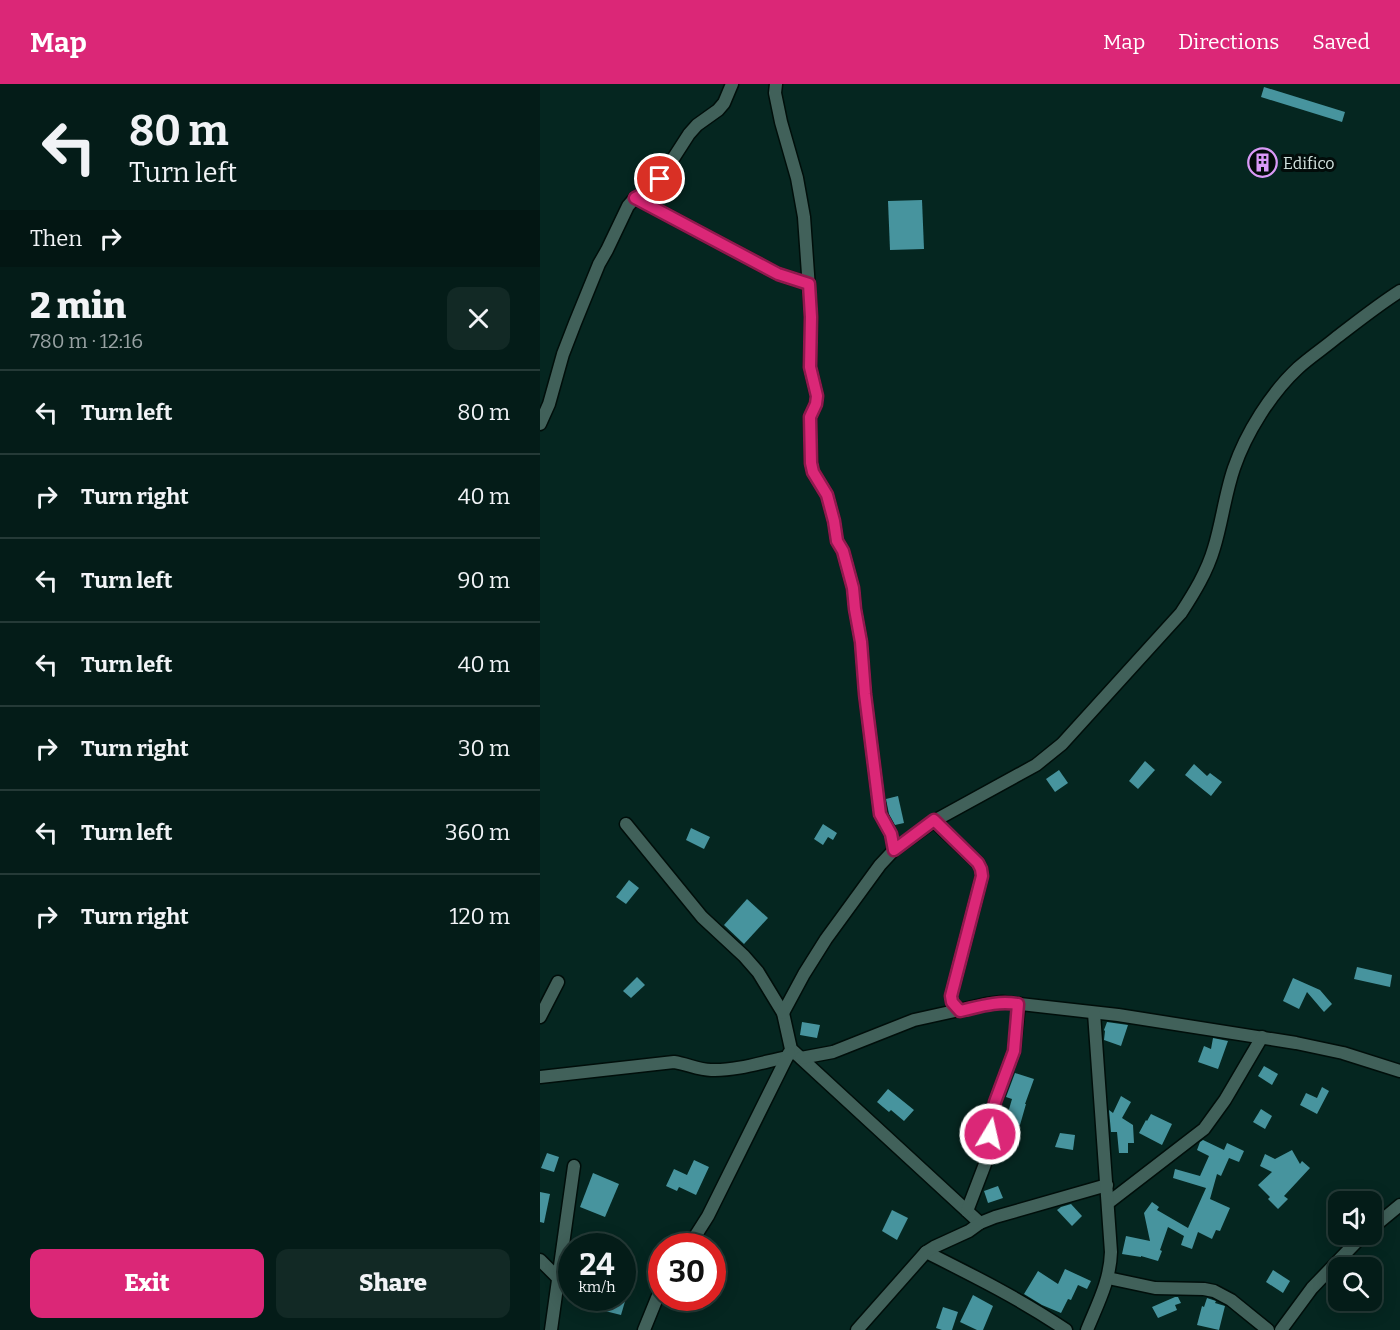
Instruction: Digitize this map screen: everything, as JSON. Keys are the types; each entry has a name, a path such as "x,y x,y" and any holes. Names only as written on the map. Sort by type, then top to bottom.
{"street":[{"path":"540,424 549,404 563,354 599,264 628,206 660,179 689,134 724,103 732,84"},
{"path":"776,84 781,122 797,178 804,218 811,317 810,367 817,396 810,417 811,463 813,472 827,495 837,541 843,551 853,588 880,814 891,834 894,850"},
{"path":"635,198 778,274 809,284"},
{"path":"783,1013 826,939 880,865 894,850 934,820 1036,765 1062,744 1181,613 1207,568 1214,549 1233,468 1244,442 1260,415 1296,370 1378,305 1400,291"},
{"path":"934,820 978,863 982,876 951,996 952,1002 960,1011"},
{"path":"626,824 702,917 758,972 783,1013 789,1053 708,1216 697,1233"},
{"path":"540,1017 558,982"},
{"path":"801,1058 833,1052 914,1020 1002,1002 1118,1015 1262,1037 1342,1053 1400,1071"},
{"path":"967,1211 985,1164 995,1102 1014,1051 1018,1004"},
{"path":"1087,1330 1108,1278 1111,1252 1094,1013"},
{"path":"1108,1203 1204,1129 1225,1100 1262,1037"},
{"path":"540,1077 674,1062 709,1070 727,1069 789,1053 801,1058 980,1223"},
{"path":"564,1233 574,1166"},
{"path":"857,1330 926,1252 934,1247 995,1216 1107,1185"},
{"path":"1382,1220 1400,1205"},
{"path":"1281,1330 1312,1288 1354,1245"},
{"path":"926,1252 1041,1313 1066,1330"},
{"path":"540,1260 558,1278 551,1330"},
{"path":"1108,1278 1155,1288 1214,1291 1231,1300 1268,1330"},
{"path":"644,1330 652,1311"}],"building":[{"path":"1264,87 1345,112 1342,122 1261,97"},
{"path":"922,200 924,249 890,250 888,201"},
{"path":"1145,761 1155,770 1138,789 1129,781"},
{"path":"1194,764 1207,776 1210,773 1222,782 1211,796 1185,775"},
{"path":"1059,770 1068,783 1055,792 1046,779"},
{"path":"898,796 904,823 895,825 889,814 886,799"},
{"path":"823,824 837,833 833,840 828,837 823,845 814,839"},
{"path":"691,828 710,837 704,849 686,840"},
{"path":"629,880 639,888 626,904 616,897"},
{"path":"747,899 768,918 744,944 724,925"},
{"path":"1357,967 1392,975 1390,987 1354,979"},
{"path":"637,977 645,985 631,998 623,991"},
{"path":"1293,978 1320,990 1332,1004 1324,1012 1307,992 1299,1009 1283,1001"},
{"path":"802,1022 820,1025 817,1038 800,1035"},
{"path":"1107,1022 1128,1025 1121,1046 1104,1040"},
{"path":"1213,1038 1228,1041 1218,1069 1198,1062 1204,1046 1211,1049"},
{"path":"1264,1066 1278,1074 1272,1085 1258,1076"},
{"path":"1015,1073 1034,1079 1020,1125 1005,1123 1012,1099 1006,1097"},
{"path":"1322,1087 1329,1091 1317,1114 1300,1105 1306,1093 1317,1098"},
{"path":"888,1089 914,1110 904,1121 877,1102"},
{"path":"1121,1096 1131,1102 1122,1118 1133,1125 1134,1143 1128,1143 1128,1153 1119,1153 1117,1132 1111,1132 1109,1110 1113,1113"},
{"path":"1261,1109 1272,1116 1265,1129 1253,1122"},
{"path":"1151,1114 1172,1124 1162,1145 1139,1133"},
{"path":"1060,1133 1075,1135 1073,1150 1055,1147"},
{"path":"1203,1140 1224,1150 1227,1143 1244,1151 1239,1162 1229,1158 1221,1176 1217,1174 1210,1199 1230,1208 1220,1231 1216,1230 1212,1239 1198,1232 1192,1249 1181,1245 1184,1236 1168,1227 1158,1261 1122,1254 1126,1236 1150,1241 1144,1213 1152,1202 1159,1207 1157,1210 1188,1228 1206,1188 1173,1178 1175,1169 1200,1176 1209,1156 1197,1150"},
{"path":"1292,1150 1300,1164 1302,1161 1310,1168 1284,1196 1288,1199 1278,1209 1258,1185 1272,1172 1260,1166 1265,1154 1275,1159"},
{"path":"547,1153 559,1157 554,1172 541,1168"},
{"path":"694,1160 709,1167 696,1195 679,1187 677,1191 666,1186 674,1169 687,1175"},
{"path":"593,1173 619,1184 605,1217 580,1207"},
{"path":"998,1186 1003,1198 988,1203 984,1191"},
{"path":"540,1192 550,1194 544,1223 540,1222"},
{"path":"1071,1204 1082,1216 1072,1226 1057,1210"},
{"path":"892,1210 908,1218 897,1240 882,1231"},
{"path":"1065,1269 1091,1281 1087,1289 1078,1285 1071,1300 1068,1299 1061,1313 1024,1294 1038,1271 1058,1284"},
{"path":"1273,1270 1290,1281 1283,1293 1266,1282"},
{"path":"973,1295 993,1306 983,1330 977,1330 960,1322"},
{"path":"1178,1297 1181,1303 1175,1305 1177,1310 1158,1318 1152,1307"},
{"path":"1207,1298 1225,1306 1219,1330 1197,1325 1202,1306 1204,1307"},
{"path":"943,1307 958,1312 952,1330 936,1328"},
{"path":"605,1311 622,1311 621,1315"}],"place":[{"name":"Edifico","path":"1262,163"}],"route":[{"path":"660,179 635,198 778,274 809,284 810,367 817,396 810,417 811,463 813,472 827,495 837,541 843,551 853,588 880,814 891,834 894,850 934,820 978,863 981,869 982,876 951,996 952,1002 960,1011 1002,1002 1018,1004 1014,1051 995,1102 990,1134"}]}
